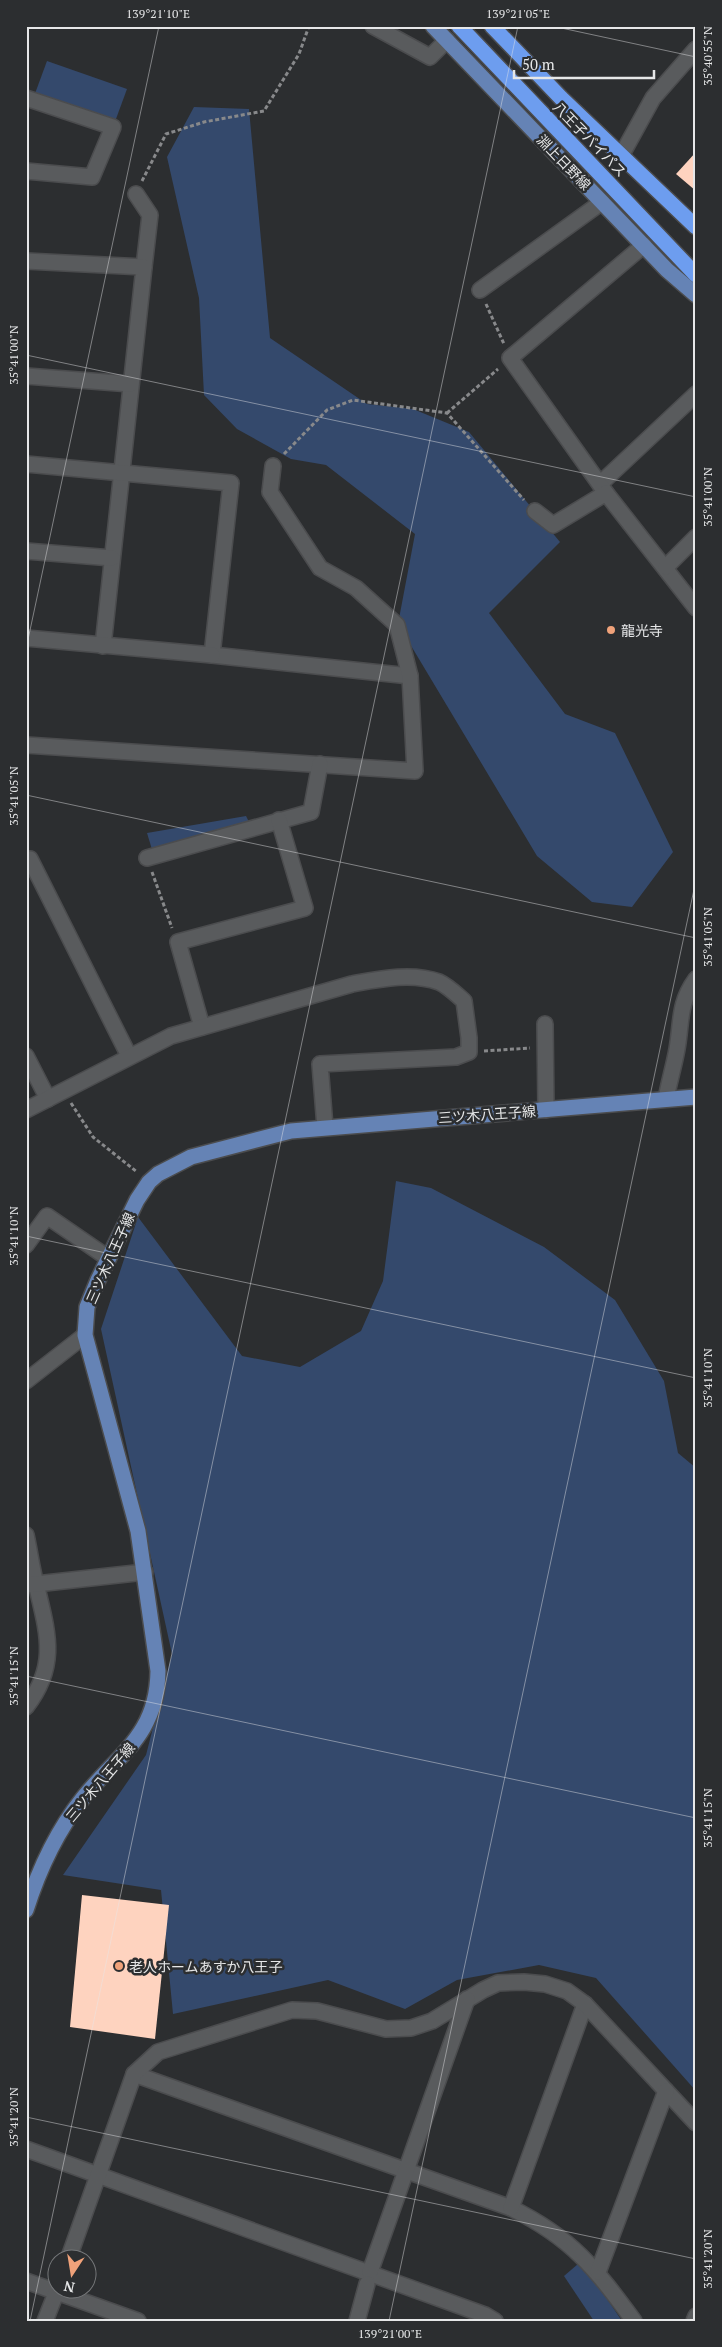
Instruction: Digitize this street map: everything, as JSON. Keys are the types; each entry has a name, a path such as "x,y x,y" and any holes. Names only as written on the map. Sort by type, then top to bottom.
{"highway":[{"name":"八王子バイパス","path":"459,26 696,275"},
{"name":"八王子バイパス","path":"492,26 621,156 696,227"}],"main road":[{"name":"淵上日野線","path":"433,26 644,245 696,295"},
{"name":"三ツ木八王子線","path":"26,1910 50,1848 84,1797 130,1748 150,1713 156,1693 158,1671 138,1531 85,1335 87,1307 136,1200 149,1182 168,1168 191,1157 292,1131 696,1097"}],"street":[{"path":"373,26 430,57 447,40"},
{"path":"621,156 653,98 696,49"},
{"path":"26,98 113,127 92,177 26,172"},
{"path":"103,646 150,215 136,194"},
{"path":"480,290 602,202"},
{"path":"644,245 510,358 603,488 696,608"},
{"path":"26,261 144,267"},
{"path":"26,376 131,384"},
{"path":"535,511 553,525 603,488 696,394"},
{"path":"26,464 231,483 212,655"},
{"path":"26,745 415,771 410,676 397,625 356,588 320,568 270,492 273,466"},
{"path":"666,567 696,537"},
{"path":"26,551 112,558"},
{"path":"26,638 410,676"},
{"path":"147,858 310,812 320,764"},
{"path":"202,1027 178,942 305,908 279,820"},
{"path":"26,859 30,860 130,1056"},
{"path":"26,1110 64,1093 130,1056 171,1036 352,984 377,979 424,978 441,982 464,1001 469,1052 456,1056 320,1064 325,1127"},
{"path":"666,1099 677,1049 683,1002 685,994 696,978"},
{"path":"545,1024 546,1110"},
{"path":"26,1056 48,1100"},
{"path":"26,1245 47,1216 108,1258"},
{"path":"26,1381 85,1335"},
{"path":"26,1535 31,1585 47,1630 49,1650 44,1677 34,1697 26,1707"},
{"path":"31,1585 145,1572"},
{"path":"72,2250 134,2074 158,2052 292,2010 317,2011 386,2029 410,2028 432,2021 467,1999 498,1983 524,1982 545,1984 567,1991 585,2004 696,2123"},
{"path":"357,2321 368,2278 467,1999"},
{"path":"512,2208 585,2004"},
{"path":"134,2074 512,2208 542,2223 572,2246 598,2272 634,2321"},
{"path":"598,2272 666,2091"},
{"path":"26,2149 368,2278 486,2315 495,2321"},
{"path":"26,2282 48,2288"},
{"path":"46,2321 53,2300"},
{"path":"83,2300 138,2321"},
{"path":"694,2321 696,2316"}],"path":[{"path":"136,194 166,134 204,122 264,111 299,54 310,26"},
{"path":"447,412 510,358 480,290"},
{"path":"273,466 327,410 353,400 447,412 535,511"},
{"path":"147,858 178,942"},
{"path":"469,1052 545,1047"},
{"path":"64,1093 93,1137 149,1182"}],"shaded area":[{"path":"47,61 127,89 113,127 33,99"},
{"path":"194,107 249,109 270,338 367,404 413,409 469,432 560,542 489,613 565,714 615,733 673,852 632,907 592,902 537,856 398,624 415,534 326,465 291,459 237,429 204,395 199,298 167,157"},
{"path":"246,816 252,828 154,856 147,833"},
{"path":"396,1181 431,1188 544,1247 615,1300 664,1381 678,1453 696,1468 696,2091 596,1978 539,1965 457,1980 405,2009 328,1980 173,2014 161,1890 63,1875 146,1755 172,1654 101,1329 138,1217 242,1356 300,1367 361,1331 383,1281"},
{"path":"578,2264 599,2287 622,2321 594,2321 564,2276"}],"building":[{"path":"696,152 696,191 676,174"},
{"name":"老人ホームあすか八王子","path":"82,1895 169,1905 155,2039 70,2027"}],"place":[{"name":"龍光寺","path":"611,630"},
{"name":"老人ホームあすか八王子","path":"119,1966"}]}
